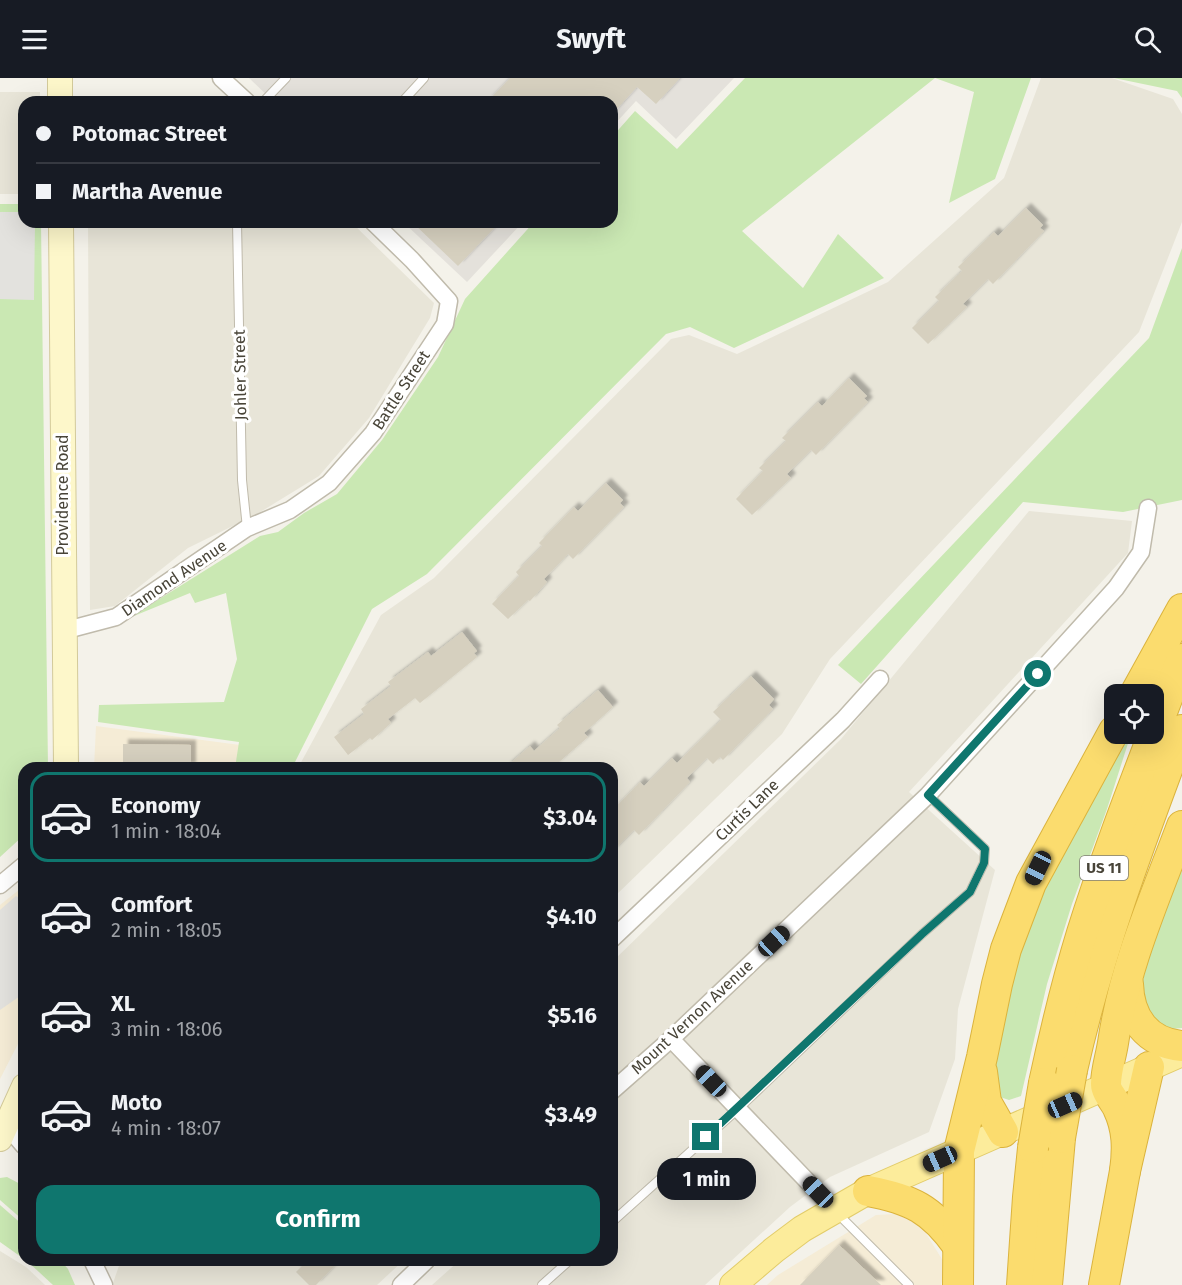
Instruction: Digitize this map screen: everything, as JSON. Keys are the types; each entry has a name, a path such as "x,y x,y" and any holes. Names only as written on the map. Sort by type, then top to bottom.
{"highway":[{"path":"1141,684 1182,609"},
{"name":"US 11","path":"1047,1285 1047,1143 1044,1083 1082,934 1101,876 1182,659"},
{"name":"US 11","path":"1022,1285 1028,1197 1072,1070 1083,1020 1120,895 1182,730"},
{"path":"958,1285 959,1151 997,984 1017,916 1046,852 1107,744"},
{"path":"1125,1171 1128,1143 1126,1130 1118,1107 1106,1086 1116,1019 1127,973 1182,826"},
{"path":"1127,973 1129,1003 1140,1025 1160,1041 1182,1047"},
{"path":"982,1057 983,1090 986,1102 1003,1132"},
{"path":"1104,1285 1125,1171 1149,1067"},
{"path":"868,1191 894,1196 924,1209 947,1229 958,1246"}],"main road":[{"path":"60,78 60,96"},
{"name":"Providence Road","path":"61,228 66,762"},
{"path":"733,1285 774,1250 834,1209 868,1191 1182,1053"},
{"path":"2,1124 18,1096"}],"street":[{"path":"221,78 234,96"},
{"name":"Battle Street","path":"247,528 290,510 329,483 373,433 445,324 448,302 412,260 379,228"},
{"name":"Mount Vernon Avenue","path":"618,1086 671,1039 928,795 1116,588 1141,552 1148,508"},
{"name":"Diamond Avenue","path":"63,632 116,617 247,528"},
{"name":"Curtis Lane","path":"618,933 843,720 880,679"},
{"path":"0,885 18,870"},
{"path":"671,1039 834,1209"},
{"path":"2,1124 18,1140"},
{"path":"95,1266 104,1285"},
{"path":"401,1285 421,1266"}],"lane":[{"path":"269,96 286,78"},
{"path":"408,96 424,78"},
{"name":"Johler Street","path":"237,228 242,480 247,528"},
{"path":"618,1217 738,1109 922,934 970,892 984,863 985,849 928,795"},
{"path":"834,1209 909,1285"},
{"path":"542,1285 563,1266"}],"shaded area":[{"path":"249,78 734,78 676,139 636,101 618,120 618,96 268,96"},
{"path":"1041,78 1112,78 1173,99 1182,114 1182,222 1139,332 830,659 782,734 618,893 618,762 301,762 381,615 434,578 671,339 689,335 737,354 888,282 1004,178"},
{"path":"0,92 40,92 40,96 18,96 18,194 0,194"},
{"path":"0,212 18,212 18,228 35,228 34,300 0,299"},
{"path":"88,228 357,228 434,303 430,318 369,418 319,476 257,514 188,548 115,606 90,610"},
{"path":"409,228 517,228 467,282"},
{"path":"1029,511 1132,521 1128,553 909,792 995,870 958,1009 955,1059 929,1132 830,1177 790,1207 705,1285 432,1285 453,1266 618,1266 618,956 841,739"},
{"path":"96,726 240,745 236,762 94,762"},
{"path":"18,891 18,1044 0,1079 0,905"},
{"path":"16,896 18,898 18,997 0,1010 0,910"},
{"path":"895,1214 920,1224 945,1264 941,1285 767,1285 778,1275 876,1215"},
{"path":"0,1251 18,1262 18,1266 26,1267 45,1285 0,1285"},
{"path":"119,1266 398,1266 377,1285 114,1285"}],"green space":[{"path":"745,78 935,78 742,231 803,288 838,234 884,278 734,348 690,327 666,334 427,574 372,609 295,762 236,762 239,742 98,722 99,705 224,702 237,659 226,593 195,603 190,593 129,618 260,536 278,532 304,513 337,494 382,440 438,357 465,299 529,228 618,228 618,130 635,111 677,149"},
{"path":"935,78 1031,78 995,179 949,203 974,92"},
{"path":"1114,78 1182,78 1182,98 1177,91"},
{"path":"0,204 18,204 18,228 41,228 48,762 18,762 18,840 0,857"},
{"path":"1182,248 1182,500 1123,512 1023,502 861,684 838,665 1149,338"},
{"path":"1120,744 1128,744 1072,904 1047,984 1021,1096 1009,1100 1000,1097 993,1081 996,1051 1025,930 1059,856"},
{"path":"1182,863 1182,1028 1172,1029 1145,1019 1142,987 1146,965"},
{"path":"7,1177 18,1183 18,1216 0,1200 0,1178"},
{"path":"0,1205 18,1221 18,1255 0,1242"},
{"path":"32,1266 65,1266 75,1285 53,1285"}],"building":[{"path":"510,78 680,78 656,104 637,87 618,108 618,96 493,96"},
{"path":"1026,208 1043,225 1040,228 1044,231 993,284 988,279 963,304 967,307 928,344 912,328 939,301 935,297 962,271 958,267 994,232 998,236"},
{"path":"418,228 494,228 458,266"},
{"path":"849,378 867,396 864,398 868,402 816,455 811,450 787,474 791,478 752,515 736,499 763,471 759,468 786,441 782,438 818,402 822,406"},
{"path":"606,483 623,500 620,503 624,507 573,559 568,554 544,579 547,582 530,601 528,600 508,619 492,604 519,576 516,572 542,546 539,543 574,507 578,511"},
{"path":"462,632 477,651 474,653 477,657 420,703 415,698 388,719 391,723 372,740 370,738 348,755 334,737 364,714 361,709 391,686 388,682 428,652 431,656"},
{"path":"751,676 774,699 769,705 773,709 723,760 720,757 713,764 707,758 687,778 690,782 639,835 634,830 618,846 618,805 640,782 644,786 672,758 677,763 721,720 713,712"},
{"path":"598,690 613,707 584,733 588,737 559,762 512,762 530,746 534,751 560,728 557,725"},
{"path":"123,744 191,745 191,762 123,762"},
{"path":"839,1245 881,1285 800,1285"},
{"path":"302,1266 334,1266 316,1285 309,1285 296,1272"}],"route":[{"path":"706,1137 922,934 970,892 984,863 985,849 928,795 1038,674"}]}
